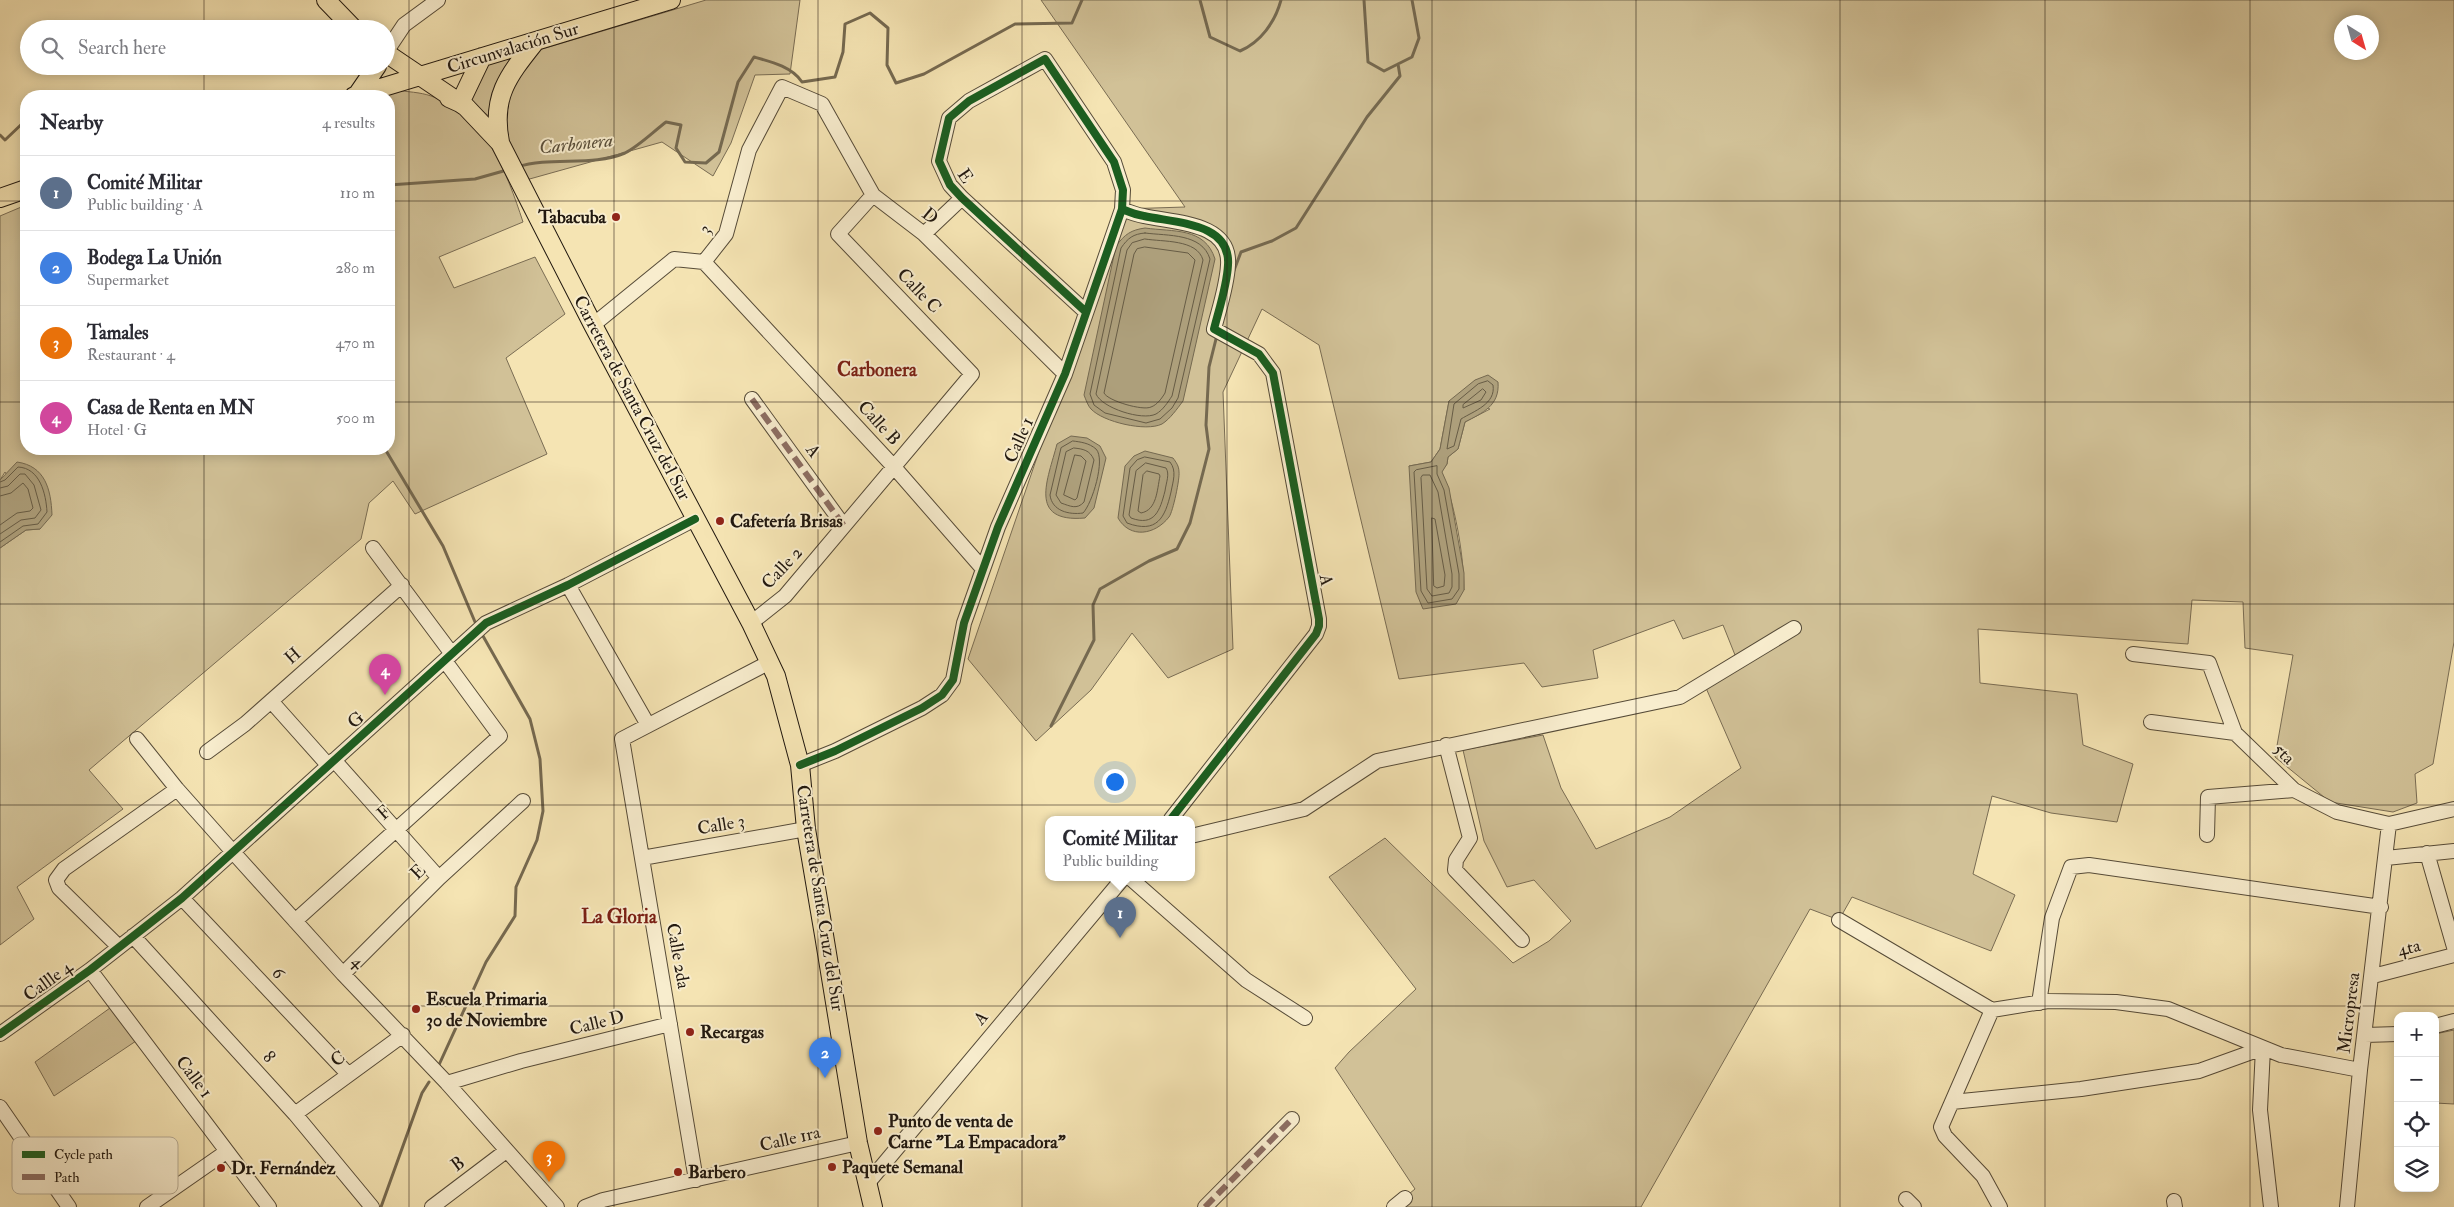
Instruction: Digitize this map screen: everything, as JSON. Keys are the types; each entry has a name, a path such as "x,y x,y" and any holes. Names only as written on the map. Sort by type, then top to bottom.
{"main road":[{"name":"Circunvalación Sur","path":"374,90 671,0"},
{"path":"332,7 341,20"},
{"path":"332,7 345,20"},
{"path":"500,143 496,121 503,88 513,70 535,42"},
{"path":"395,55 450,66"},
{"path":"394,84 427,89 460,103 482,57"},
{"name":"Carretera de Santa Cruz del Sur","path":"395,59 460,103 483,123 500,143 593,325 751,623 776,676 800,765 806,829 858,1143 873,1207"},
{"path":"355,90 359,75"},
{"path":"358,90 370,75"},
{"path":"0,198 20,191"}],"street":[{"path":"395,39 404,25 438,0"},
{"name":"E","path":"1045,59 969,101 949,118 939,161 950,185 962,198 1086,312"},
{"name":"Calle 1","path":"800,765 878,731 942,695 953,680 964,623 998,527 1065,374 1122,209 1123,190 1114,162 1045,59"},
{"name":"D","path":"782,87 822,104 873,195 924,234 1065,374"},
{"name":"3","path":"593,325 674,259 704,262 726,234 749,150 782,87"},
{"name":"Calle C","path":"873,195 838,234 972,374"},
{"path":"924,234 962,198"},
{"name":"A","path":"1122,209 1142,216 1198,226 1215,234 1223,241 1228,250 1228,266 1214,329 1259,354 1273,373 1319,626 1280,682 1173,816"},
{"name":"Calle B","path":"704,262 894,467 983,568"},
{"name":"Calle 2","path":"751,623 785,596 972,374"},
{"name":"A","path":"752,399 844,526"},
{"name":"G","path":"90,970 182,898 486,623 568,585 695,519"},
{"path":"373,548 402,585 448,658"},
{"name":"H","path":"207,752 271,701 402,585"},
{"path":"568,585 648,725 770,662"},
{"path":"1195,835 1304,809 1378,761 1446,745 1680,697 1794,628"},
{"name":"5ta","path":"2133,654 2209,663 2235,733 2294,790 2337,812 2389,824 2454,809"},
{"name":"F","path":"295,921 500,736 448,658"},
{"path":"271,701 396,828 439,878"},
{"path":"2151,722 2235,733"},
{"name":"Calle 2da","path":"648,725 622,739 696,1180"},
{"name":"4","path":"137,739 177,790 232,852 343,974 448,1083 557,1207"},
{"path":"1446,745 1470,838 1469,843 1456,860 1455,870 1522,940"},
{"path":"119,947 59,888 56,880 64,869 177,790"},
{"path":"2208,835 2208,797 2294,790"},
{"name":"E","path":"343,974 439,878 523,801"},
{"name":"Micropresa","path":"2348,1207 2360,1070 2373,976 2389,824"},
{"name":"Calle 3","path":"642,858 806,829"},
{"path":"2386,858 2454,851"},
{"path":"2427,853 2454,947"},
{"path":"2039,1003 2052,918 2071,867 2089,865 2381,907"},
{"name":"A","path":"867,1184 1121,881"},
{"path":"1134,881 1246,980 1305,1018"},
{"name":"6","path":"182,898 348,1074"},
{"path":"1839,920 1992,1010 2039,1003 2116,1002 2168,1009 2281,1055 2360,1070"},
{"name":"8","path":"133,936 295,1114 372,1207"},
{"name":"4ta","path":"2373,976 2454,955"},
{"name":"Calle 1","path":"90,970 269,1207"},
{"name":"Callle 4","path":"0,1034 90,970"},
{"path":"1992,1010 1941,1127 1945,1136 1984,1176 2000,1207"},
{"path":"2439,1025 2454,1021"},
{"name":"Calle D","path":"448,1083 520,1061 670,1024"},
{"path":"2365,1035 2394,1034"},
{"name":"C","path":"295,1114 403,1035"},
{"path":"1952,1102 2081,1089 2198,1071 2263,1048"},
{"path":"2263,1048 2260,1110 2271,1207"},
{"path":"0,1107 21,1137"},
{"path":"1205,1207 1292,1118"},
{"name":"Calle 1ra","path":"585,1207 603,1200 858,1143"},
{"name":"B","path":"432,1207 506,1150"},
{"path":"178,1185 226,1152"},
{"path":"60,1194 69,1207"},
{"path":"147,1207 166,1194"},
{"path":"1394,1207 1406,1198"}],"shaded area":[{"path":"706,0 800,0 790,74 755,75 731,143 713,176 662,142 526,180 504,132 502,110 509,89 539,50"},
{"path":"1041,0 2454,0 2454,642 2433,764 2415,774 2417,803 2393,812 2330,802 2275,757 2293,655 2245,648 2243,602 2192,600 2188,644 1978,629 1980,683 2077,694 2083,745 2133,764 2117,822 2051,813 1992,796 1973,874 2015,895 1991,951 1852,897 1839,920 1810,909 1641,1207 1393,1207 1415,1189 1335,1068 1349,1052 1416,989 1329,877 1385,838 1513,963 1549,941 1571,921 1534,880 1507,887 1484,841 1463,750 1543,735 1561,788 1596,849 1670,817 1741,768 1706,688 1737,660 1723,625 1683,639 1674,620 1593,650 1598,678 1542,687 1524,663 1399,679 1319,345 1262,309 1223,392 1233,649 1168,678 1132,633 1091,690 1036,741 968,659 1122,209 1185,207","holes":["1449,401 1490,409 1465,422 1458,449 1448,457 1447,464 1441,472 1458,530 1464,590 1409,466 1431,462 1440,449"]},
{"path":"515,56 490,117 466,98 483,65"},
{"path":"395,90 431,96 450,104 480,130 501,165 523,222 439,257 454,288 535,257 565,314 506,358 547,454 415,514 393,481 369,503 361,539 89,770 123,809 17,887 34,919 0,945 0,548 26,530 40,529 5,472 0,480 0,216 20,208 20,455 395,455"},
{"path":"110,1008 136,1041 54,1096 35,1062"},
{"path":"2454,1030 2454,1104 2439,1103 2439,1033"}],"water":[{"path":"1145,228 1177,231 1196,236 1204,241 1215,259 1183,401 1171,417 1162,424 1146,427 1115,422 1097,414 1088,405 1084,395 1116,246 1129,233"},
{"path":"1488,375 1498,382 1496,397 1489,408 1465,422 1458,449 1448,457 1447,464 1442,472 1449,488 1464,573 1464,590 1456,604 1423,609 1416,592 1409,466 1431,462 1440,449 1449,401 1475,380"},
{"path":"1071,436 1087,438 1100,446 1106,458 1094,508 1085,518 1067,518 1055,513 1048,506 1046,496 1049,471 1057,444"},
{"path":"1145,451 1173,458 1179,475 1169,517 1157,528 1150,531 1136,532 1123,525 1118,518 1125,466 1134,456"},
{"path":"17,462 34,468 45,480 50,496 52,515 40,529 26,530 0,548 0,480"}],"waterway":[{"name":"Carbonera","path":"517,167 544,162 586,161 612,157 625,153 641,143 666,122 681,125 676,148 685,162 706,163 719,152 738,82 754,57 774,63 793,72 802,82 835,77 843,52 845,24 870,13 888,28 887,65 896,83 924,74 1015,24 1072,23 1082,0"},
{"name":"Carbonera","path":"1200,0 1210,37 1240,51 1261,37 1275,16 1281,0"},
{"name":"Carbonera","path":"1364,0 1368,62 1384,71 1412,57 1419,38 1412,0"},
{"path":"1233,273 1241,252 1272,241 1296,228 1367,117 1400,76 1398,64"},
{"name":"Carbonera","path":"0,135 5,140 20,126"},
{"name":"Carbonera","path":"395,185 475,179 507,170"},
{"path":"1051,726 1094,640 1093,605 1100,589 1149,561 1177,549 1190,523 1209,449 1206,425 1209,367 1217,335"},
{"path":"389,455 443,546 475,622"},
{"path":"438,1067 486,962 515,916 516,887 537,840 543,811 540,759 530,719 483,636"},
{"path":"381,1207 422,1093 429,1082"}],"marked path":[{"path":"752,399 844,526"},
{"path":"1205,1207 1292,1119"}],"cycle path":[{"path":"800,765 835,751 922,708 942,695 953,680 964,623 998,527 1065,374 1122,209 1123,190 1114,162 1045,59 969,101 949,118 939,161 950,185 962,198 1086,312"},
{"path":"1122,209 1139,215 1185,223 1211,232 1220,240 1226,251 1228,265 1226,281 1214,329 1259,354 1273,373 1319,619 1316,634 1173,816"},
{"path":"0,1034 90,970 182,898 486,623 568,585 695,519"}],"place":[{"name":"Tabacuba","path":"616,217"},
{"name":"Cafetería Brisas","path":"720,521"},
{"name":"Casa de Renta en MN","path":"385,695"},
{"name":"Comité Militar","path":"1120,938"},
{"name":"Escuela Primaria 30 de Noviembre","path":"416,1009"},
{"name":"Recargas","path":"690,1032"},
{"name":"Bodega La Unión","path":"825,1078"},
{"name":"Punto de venta de Carne \"La Empacadora\"","path":"878,1131"},
{"name":"Paquete Semanal","path":"832,1167"},
{"name":"Dr. Fernández","path":"221,1168"},
{"name":"Barbero","path":"678,1172"},
{"name":"Tamales","path":"549,1182"}],"district":[{"name":"Carbonera","path":"877,370"},
{"name":"La Gloria","path":"619,917"}]}
